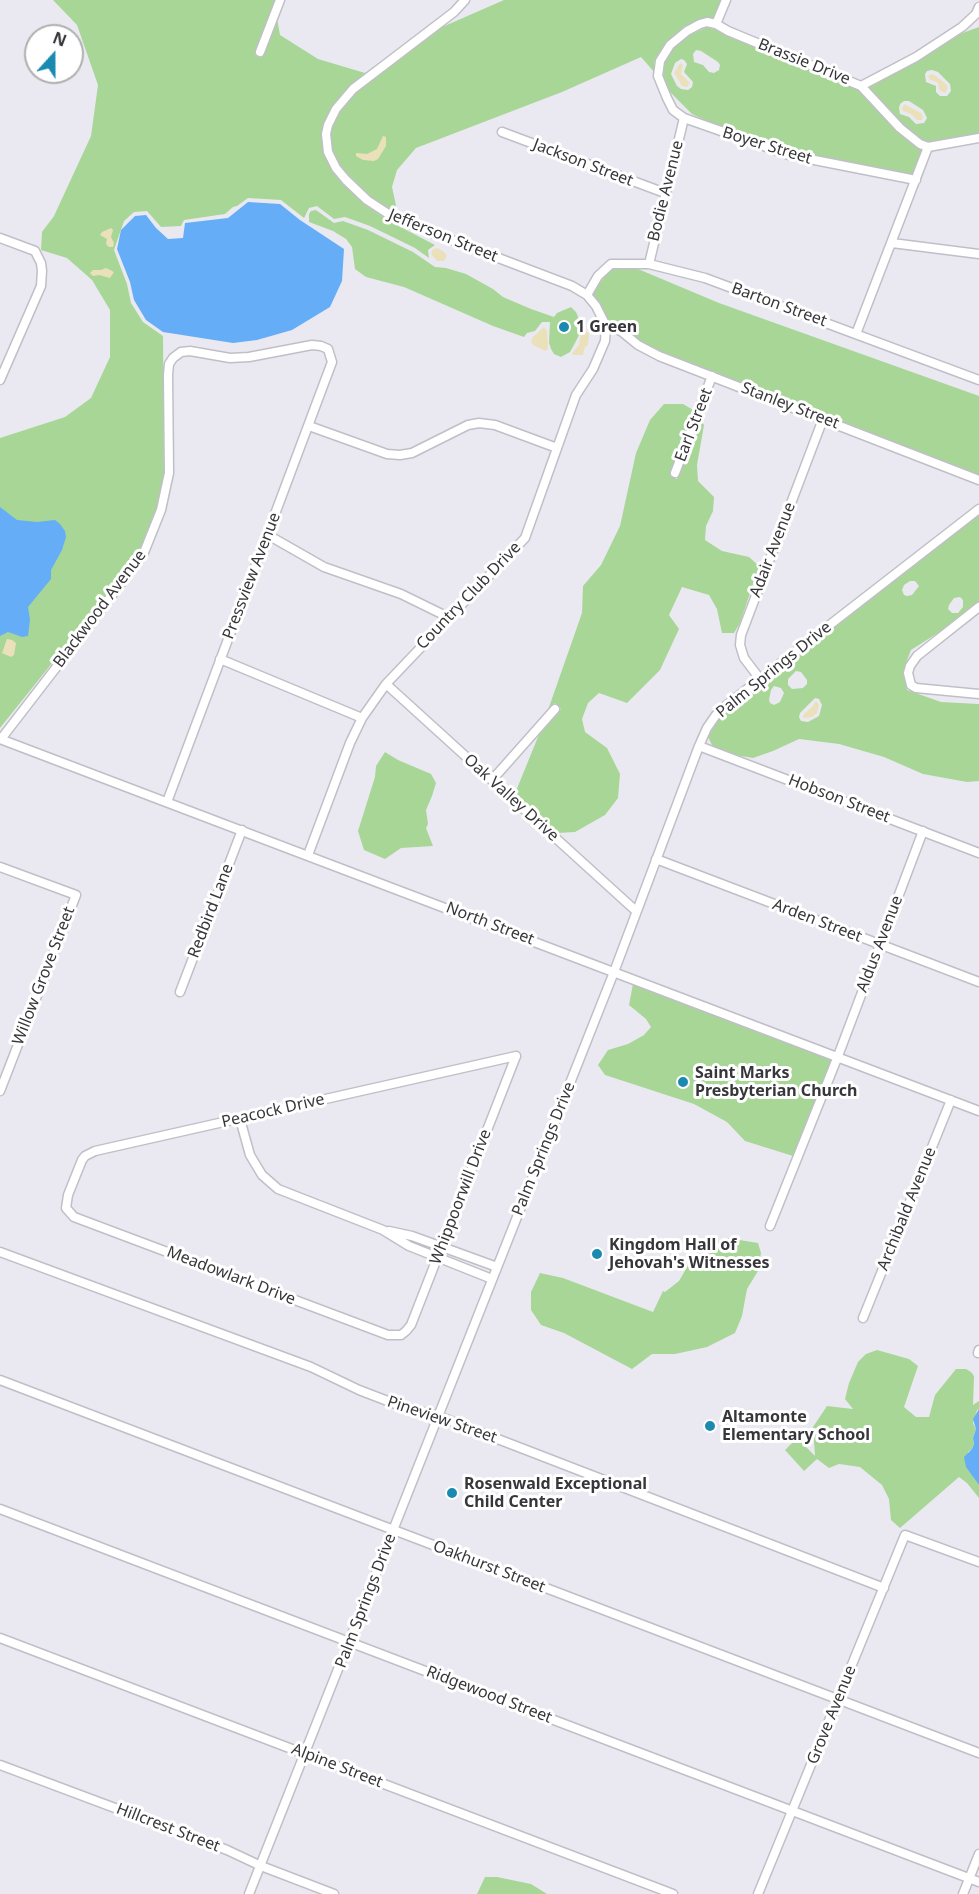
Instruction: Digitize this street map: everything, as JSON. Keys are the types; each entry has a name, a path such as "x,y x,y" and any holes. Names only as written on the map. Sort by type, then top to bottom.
{"street":[{"path":"260,52 279,0"},
{"name":"Jefferson Street","path":"465,0 454,12 353,89 332,117 326,134 328,152 336,168 367,200 396,219 572,286 587,295"},
{"path":"684,118 673,110 667,98 658,76 660,61 670,45 687,31 707,22 716,24 726,0"},
{"path":"861,86 916,57 962,27 979,7"},
{"name":"Brassie Drive","path":"716,24 728,32 861,86 900,128 920,144 928,147"},
{"name":"Boyer Street","path":"684,118 789,156 916,180"},
{"name":"Bodie Avenue","path":"649,264 684,118"},
{"name":"Jackson Street","path":"502,132 665,193"},
{"path":"856,334 928,147 979,138"},
{"path":"0,238 35,251 41,263 41,286 0,380"},
{"path":"892,243 979,254"},
{"name":"Barton Street","path":"587,295 598,276 611,264 649,264 705,278 979,380"},
{"path":"587,295 596,306 606,326"},
{"name":"Stanley Street","path":"606,326 621,331 638,345 658,356 979,480"},
{"name":"Country Club Drive","path":"308,855 350,743 362,718 386,684 525,538 576,395 593,369 605,341 606,326"},
{"name":"Pressview Avenue","path":"167,802 332,362 328,349 312,345 249,357 230,358 189,351 181,352 173,357"},
{"name":"Blackwood Avenue","path":"1,739 143,555 161,510 169,473 168,375 169,364 173,357"},
{"name":"Earl Street","path":"675,473 712,376"},
{"name":"Adair Avenue","path":"760,679 744,658 740,645 741,634 823,419"},
{"path":"309,426 387,454 412,453 468,425 480,423 495,425 557,448"},
{"name":"Palm Springs Drive","path":"249,1894 614,972 707,728 716,715 760,679 979,510"},
{"path":"268,535 324,567 401,594 448,617"},
{"path":"979,607 917,656 908,674 911,685 916,687 979,694"},
{"path":"220,659 362,718"},
{"name":"Oak Valley Drive","path":"386,684 636,911"},
{"path":"492,780 555,709"},
{"name":"North Street","path":"1,739 979,1110"},
{"name":"Hobson Street","path":"699,746 979,853"},
{"name":"Redbird Lane","path":"180,992 242,830"},
{"name":"Aldus Avenue","path":"770,1226 838,1056 923,831"},
{"name":"Arden Street","path":"656,859 979,982"},
{"name":"Willow Grove Street","path":"0,867 76,895 0,1090"},
{"name":"Peacock Drive","path":"66,1208 72,1181 85,1156 95,1152 516,1056"},
{"name":"Whippoorwill Drive","path":"401,1335 411,1325 516,1056"},
{"name":"Archibald Avenue","path":"863,1318 951,1100"},
{"path":"240,1119 250,1155 262,1175 278,1189 383,1230 412,1236 497,1267"},
{"name":"Meadowlark Drive","path":"66,1208 74,1216 85,1221 388,1335 401,1335"},
{"path":"383,1230 409,1246 492,1279"},
{"name":"Pineview Street","path":"0,1252 310,1367 359,1390 398,1405 438,1416 884,1588"},
{"name":"Oakhurst Street","path":"0,1380 979,1753"},
{"name":"Ridgewood Street","path":"0,1509 979,1882"},
{"name":"Grove Avenue","path":"758,1894 905,1535 979,1562"},
{"name":"Alpine Street","path":"0,1638 673,1894"},
{"name":"Hillcrest Street","path":"0,1765 227,1850 261,1866 334,1894"},
{"path":"963,1894 979,1854"}],"green space":[{"path":"53,0 275,0 255,55 262,57 277,18 280,35 318,59 365,73 386,58 351,85 333,106 322,132 322,148 333,171 364,204 391,222 435,245 428,250 429,258 415,248 370,226 345,217 334,219 317,206 309,208 304,218 281,200 248,198 225,214 184,220 181,226 161,227 147,211 134,212 124,221 114,250 127,284 131,303 143,322 163,336 164,473 157,508 138,556 0,728 0,438 65,417 91,398 110,357 110,310 92,280 67,258 41,250 42,232 54,216 91,136 98,85 84,45 84,24 76,24"},
{"path":"504,0 722,0 714,19 698,20 684,27 668,42 656,57 655,73 641,57 562,92 416,148 397,170 392,187 398,215 370,197 339,165 332,150 330,134 332,126 339,112 355,93 440,28"},
{"path":"707,27 714,29 857,89 897,132 922,150 914,175 790,151 713,124 692,114 668,90 663,75 664,63 673,48 689,35","holes":["696,50 718,62 719,70 714,73 709,72 703,65 694,62 693,54","681,59 687,64 684,72 693,82 692,87 688,90 677,86 671,74 675,63"]},
{"path":"979,27 979,133 929,142 922,140 903,125 868,87 917,61 957,35","holes":["932,70 938,72 950,84 951,91 947,96 940,96 936,92 936,86 926,82 925,74","909,101 923,110 927,118 924,123 916,124 909,117 900,114 900,104"]},
{"path":"316,210 334,223 343,221 368,230 413,252 435,267 466,274 503,297 531,309 554,317 557,313 571,307 579,319 580,333 570,352 561,357 554,354 549,343 550,322 542,322 535,331 527,333 524,337 404,287 366,277 355,269 352,247 346,239 333,231 309,222 309,214"},
{"path":"613,268 638,269 719,303 979,396 979,475 660,351 640,341 622,327 609,322 592,294 607,273"},
{"path":"664,404 683,404 695,411 670,476 677,479 700,419 704,425 697,465 698,481 714,497 713,511 706,526 705,540 722,551 749,557 759,566 740,623 734,633 722,633 717,609 709,595 682,587 669,615 679,629 660,670 627,703 599,693 588,703 582,719 585,732 607,748 620,774 618,798 605,815 575,832 557,833 518,798 516,791 540,732 561,709 555,703 548,710 582,613 583,586 601,565 620,526 636,453 650,420"},
{"path":"979,515 979,602 944,629 911,650 904,668 907,690 941,702 979,704 979,781 967,782 923,774 884,757 839,744 799,739 753,758 735,755 713,747 708,737 719,718","holes":["915,581 919,586 912,595 907,596 902,590 904,585","960,597 963,600 963,607 958,613 952,613 948,609 954,598","796,671 801,672 807,684 803,688 792,689 788,685 788,679","774,686 781,688 784,693 780,702 774,705 769,700","815,698 819,699 822,705 819,716 808,722 801,721 800,713"]},
{"path":"385,752 431,774 436,783 426,810 428,824 426,828 433,846 401,848 385,859 364,850 358,831 375,777 376,766"},
{"path":"633,984 833,1059 793,1156 745,1141 727,1122 694,1104 605,1075 598,1065 608,1050 628,1044 644,1035 651,1027 646,1019 629,1005"},
{"path":"727,1238 758,1243 761,1253 758,1271 747,1289 742,1316 735,1333 707,1347 675,1354 652,1354 632,1369 564,1333 541,1325 531,1310 531,1292 540,1273 563,1278 653,1312 663,1291 665,1292 679,1281 697,1250"},
{"path":"877,1350 909,1359 918,1366 904,1407 916,1417 929,1417 935,1395 956,1369 966,1369 974,1376 973,1405 979,1401 979,1409 973,1423 976,1429 974,1444 968,1452 973,1476 979,1485 979,1498 959,1477 900,1528 891,1520 889,1499 882,1485 860,1467 839,1464 829,1468 817,1459 804,1471 785,1450 797,1438 815,1456 813,1427 827,1406 853,1409 845,1399 849,1383 858,1362 866,1354"},
{"path":"485,1877 497,1877 531,1884 547,1894 477,1894"}],"sand":[{"path":"680,63 683,65 681,74 690,83 687,87 682,86 674,73"},
{"path":"932,74 946,84 948,88 945,93 939,90 938,83 929,79 928,76"},
{"path":"904,104 921,113 922,120 917,120 911,114 903,111"},
{"path":"383,136 386,137 386,146 378,159 363,160 356,156 356,153 367,154 377,149"},
{"path":"111,228 114,243 113,247 109,247 106,244 107,239 100,235"},
{"path":"438,248 447,255 444,261 437,261 431,254 433,249"},
{"path":"106,268 114,272 110,278 93,276 90,273 93,270"},
{"path":"544,327 547,331 548,345 545,351 533,345 531,341"},
{"path":"584,330 589,333 588,345 583,355 573,355 572,353 579,345 581,333"},
{"path":"7,639 16,643 14,655 11,657 2,653"},
{"path":"815,702 819,705 817,713 812,717 803,718 803,715"}],"water":[{"path":"248,202 280,204 344,249 342,281 330,307 292,330 257,340 233,343 163,332 146,320 134,300 130,282 117,249 121,230 135,216 146,215 168,239 183,238 185,223 228,218"},
{"path":"0,507 17,520 37,522 55,520 65,531 66,537 51,570 51,579 28,607 30,620 28,636 22,637 8,632 0,636"},
{"path":"979,1409 979,1485 966,1467 964,1457 974,1444 976,1429 973,1419"}],"place":[{"name":"1 Green","path":"564,327"},
{"name":"Saint Marks Presbyterian Church","path":"683,1082"},
{"name":"Kingdom Hall of Jehovah's Witnesses","path":"597,1254"},
{"name":"Altamonte Elementary School","path":"710,1426"},
{"name":"Rosenwald Exceptional Child Center","path":"452,1493"}]}
